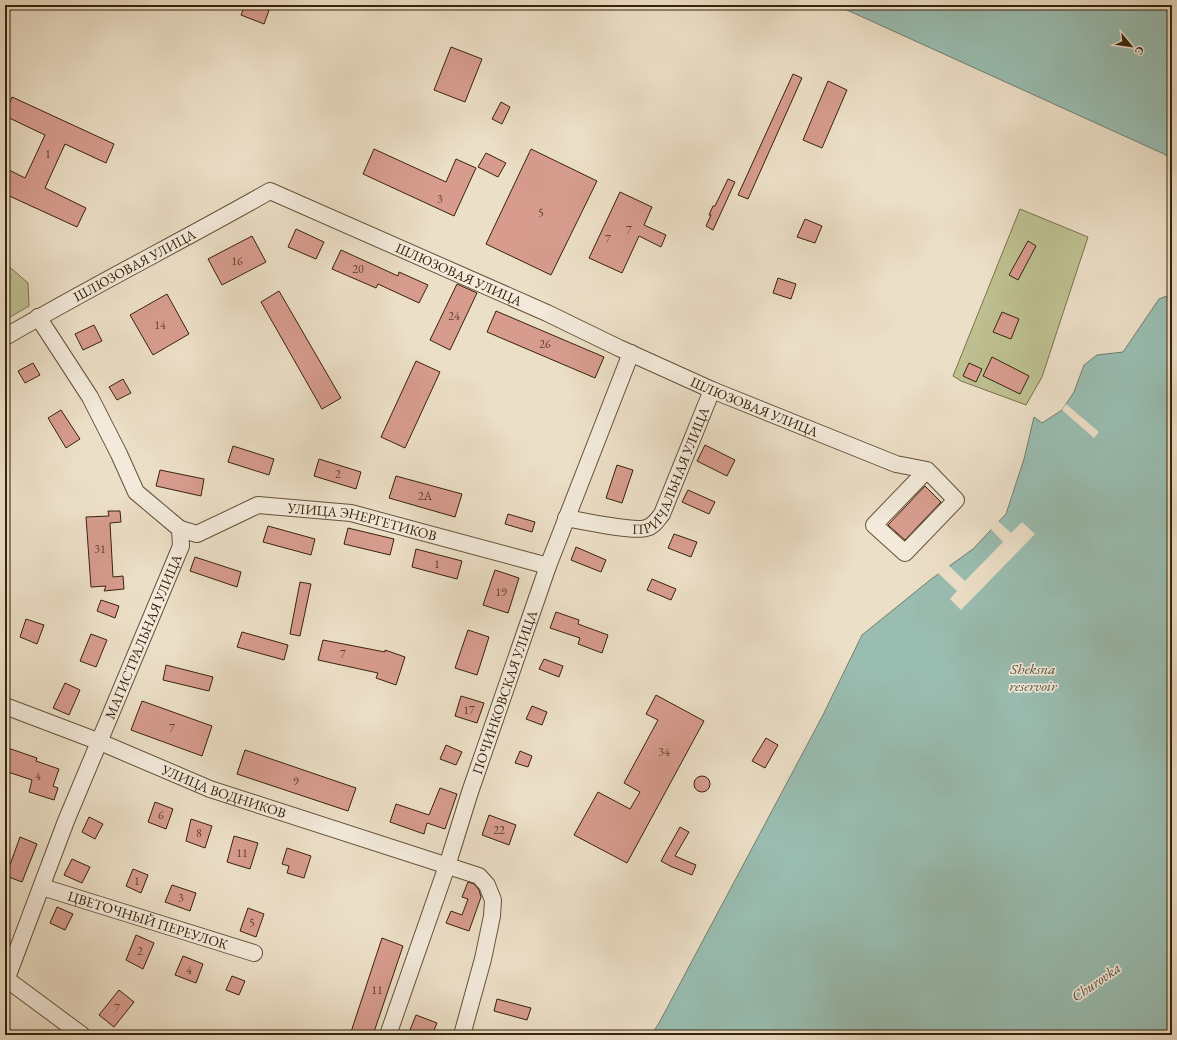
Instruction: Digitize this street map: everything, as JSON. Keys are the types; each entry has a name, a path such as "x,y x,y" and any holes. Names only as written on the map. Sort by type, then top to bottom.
{"street":[{"name":"ШЛЮЗОВАЯ УЛИЦА","path":"5,337 270,191 547,313 712,390 896,464 927,470"},
{"path":"38,318 90,397 119,454 136,492 180,529"},
{"name":"ПОЧИНКОВСКАЯ УЛИЦА","path":"388,1035 447,866 470,792 548,566 631,353"},
{"name":"ПРИЧАЛЬНАЯ УЛИЦА","path":"566,518 628,528 644,529 653,525 662,514 712,390"},
{"path":"927,470 956,500 905,553 874,525 927,470"},
{"name":"УЛИЦА ЭНЕРГЕТИКОВ","path":"180,529 197,534 258,505 351,513 548,566"},
{"name":"МАГИСТРАЛЬНАЯ УЛИЦА","path":"5,980 42,887 66,821 181,546 180,529"},
{"name":"УЛИЦА ВОДНИКОВ","path":"5,706 100,742 210,789 447,866"},
{"path":"447,866 479,876 487,885 493,900 492,916 483,959 462,1035"},
{"name":"ЦВЕТОЧНЫЙ ПЕРЕУЛОК","path":"42,887 254,953"},
{"path":"5,980 82,1035"}],"green space":[{"path":"1020,209 1088,237 1042,377 1026,405 961,381 953,376"},
{"path":"5,263 28,283 29,306 5,320"}],"water":[{"path":"836,5 1172,5 1172,159 1164,154"},
{"name":"Sheksna reservoir","path":"1172,294 1172,1035 651,1035 659,1023 823,715 862,635 930,580 973,549 1006,514 1024,459 1034,417 1042,423 1062,410 1074,392 1084,365 1097,355 1123,352 1159,299"}],"pier":[{"path":"1066,404 1099,432 1094,438 1062,410"},
{"path":"997,520 1011,533 1022,522 1035,534 961,610 950,599 957,591 937,572 948,565 965,581 1003,542 990,528"}],"building":[{"path":"245,5 271,5 264,24 241,15"},
{"path":"451,47 482,59 465,102 434,90"},
{"path":"793,74 802,78 748,199 738,195"},
{"path":"828,81 847,90 822,148 803,140"},
{"path":"12,97 114,144 106,163 65,144 45,188 86,208 77,227 5,194 5,168 25,178 45,135 5,116"},
{"path":"501,102 510,107 502,124 492,119"},
{"path":"374,149 446,182 456,159 476,168 454,216 363,174"},
{"path":"531,149 597,181 551,275 486,244"},
{"path":"486,153 506,163 498,177 478,167"},
{"path":"728,179 735,182 713,230 706,226 711,215 709,215"},
{"path":"620,192 652,207 644,225 666,235 661,247 639,236 622,273 589,258"},
{"path":"805,219 822,226 815,243 797,237"},
{"path":"296,229 324,242 316,259 288,247"},
{"path":"252,236 266,262 222,285 208,259"},
{"path":"1028,241 1036,246 1018,280 1009,275"},
{"path":"341,250 398,276 399,272 428,285 419,303 378,284 376,288 332,269"},
{"path":"778,278 796,284 791,299 773,293"},
{"path":"457,284 477,293 450,350 430,340"},
{"path":"279,291 341,398 322,409 261,302"},
{"path":"167,294 189,334 153,355 130,315"},
{"path":"496,311 604,357 595,378 487,332"},
{"path":"1002,312 1019,319 1011,339 993,332"},
{"path":"94,325 102,341 83,350 75,334"},
{"path":"992,357 1029,376 1020,394 983,376"},
{"path":"416,361 440,372 405,448 381,437"},
{"path":"33,363 40,375 25,383 18,371"},
{"path":"969,363 982,369 976,382 963,376"},
{"path":"123,379 131,393 117,400 109,387"},
{"path":"61,410 80,439 66,448 48,418"},
{"path":"705,445 735,460 727,476 697,461"},
{"path":"233,446 274,459 269,475 228,462"},
{"path":"319,459 361,472 356,489 314,476"},
{"path":"617,465 633,470 622,503 606,498"},
{"path":"160,470 204,479 201,496 156,486"},
{"path":"396,476 462,494 455,517 389,498"},
{"path":"925,486 941,502 905,540 888,525"},
{"path":"688,490 715,502 709,514 682,502"},
{"path":"108,511 120,511 121,522 110,523 113,577 123,576 124,589 104,591 106,586 91,587 86,517 109,516"},
{"path":"508,514 535,522 532,532 505,524"},
{"path":"268,526 315,539 311,555 263,542"},
{"path":"348,528 394,539 390,555 344,544"},
{"path":"674,534 697,542 691,557 668,548"},
{"path":"576,547 606,560 601,572 571,560"},
{"path":"416,549 462,561 457,579 412,567"},
{"path":"195,557 241,572 237,587 190,571"},
{"path":"495,570 519,578 508,613 483,605"},
{"path":"652,579 676,589 671,600 647,590"},
{"path":"300,582 311,584 300,636 290,634"},
{"path":"101,600 119,606 115,618 97,611"},
{"path":"556,612 579,620 578,624 608,635 602,653 578,644 580,638 550,628"},
{"path":"26,619 44,625 37,644 20,637"},
{"path":"468,630 489,637 477,675 455,668"},
{"path":"242,632 288,645 284,660 237,647"},
{"path":"91,634 107,640 96,667 80,661"},
{"path":"323,640 385,652 385,650 405,657 396,685 376,678 378,673 318,660"},
{"path":"544,659 563,666 559,677 539,669"},
{"path":"166,665 213,677 209,691 163,680"},
{"path":"65,683 80,690 69,715 53,708"},
{"path":"656,695 704,721 627,863 574,835 598,792 630,809 640,792 624,783 658,720 646,714"},
{"path":"461,696 484,703 477,723 455,716"},
{"path":"142,701 212,726 202,756 131,730"},
{"path":"532,706 547,712 542,725 526,719"},
{"path":"766,738 778,745 765,768 752,761"},
{"path":"446,745 462,752 456,765 440,759"},
{"path":"5,747 37,758 36,761 59,769 53,786 58,788 54,800 29,792 32,780 5,771"},
{"path":"245,750 356,788 348,811 237,774"},
{"path":"520,751 532,756 528,767 515,763"},
{"path":"702,776 709,781 710,784 705,791 702,792 695,787 694,784 699,777"},
{"path":"440,788 457,794 445,829 427,823 424,834 390,822 396,804 429,815"},
{"path":"155,802 173,809 166,829 148,822"},
{"path":"489,815 516,825 509,845 482,835"},
{"path":"89,817 103,824 95,839 82,832"},
{"path":"191,819 212,826 205,848 186,841"},
{"path":"680,827 689,832 675,856 696,865 692,875 661,861"},
{"path":"234,836 258,843 250,869 227,862"},
{"path":"20,837 37,844 22,882 6,876"},
{"path":"287,848 311,856 304,878 287,873 289,866 282,864"},
{"path":"72,859 90,867 82,883 64,875"},
{"path":"133,869 148,875 141,893 126,886"},
{"path":"468,882 474,884 479,890 481,897 469,931 446,923 451,911 462,915 468,899 462,897"},
{"path":"172,885 196,893 190,911 165,902"},
{"path":"57,907 73,914 65,930 50,923"},
{"path":"248,908 264,914 256,937 240,931"},
{"path":"136,935 154,943 143,969 126,960"},
{"path":"382,938 403,946 373,1035 350,1035"},
{"path":"183,956 203,964 196,983 175,975"},
{"path":"232,976 245,981 239,995 226,990"},
{"path":"119,990 134,1002 114,1027 99,1015"},
{"path":"497,999 531,1008 527,1020 494,1011"},
{"path":"416,1015 437,1023 432,1035 423,1035 410,1030"}],"water label":[{"name":"Churovka","path":"1096,982"}]}
